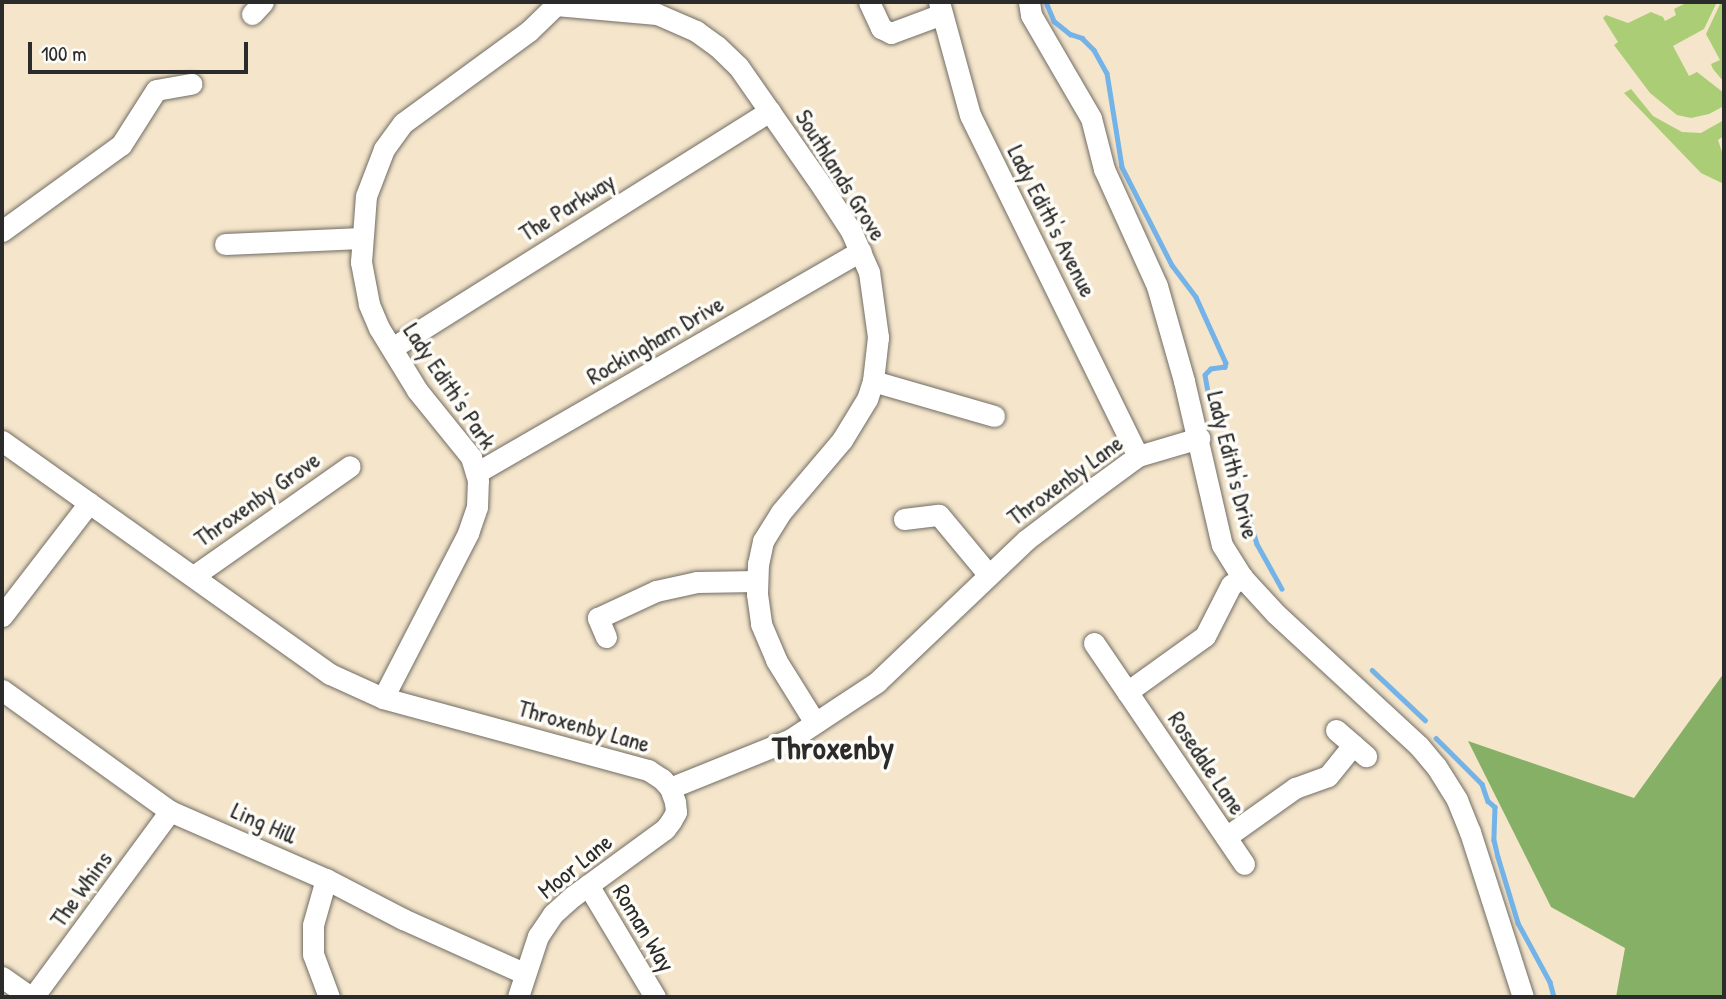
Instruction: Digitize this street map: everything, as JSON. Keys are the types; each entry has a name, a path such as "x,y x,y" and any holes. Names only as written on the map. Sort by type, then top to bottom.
{"street":[{"path":"869,2 881,28 891,33 941,8"},
{"name":"Lady Edith's Drive","path":"1029,2 1031,15 1091,118 1104,169 1157,286 1199,438 1209,498 1223,545 1242,577 1276,614 1419,746 1436,766 1457,800 1470,832 1523,997"},
{"name":"Southlands Grove","path":"556,3 657,14 696,31 738,65 842,217 869,272 876,302 878,337 873,381 859,417 781,512 763,541 757,581 758,611 767,639 814,721"},
{"name":"Lady Edith's Park","path":"383,698 475,519 476,473 463,445 417,390 379,328 363,283 363,213 373,175 384,149 398,128 530,31 556,3"},
{"name":"Lady Edith's Avenue","path":"941,8 970,115 1138,456"},
{"path":"2,232 121,145 156,90 191,84"},
{"name":"The Parkway","path":"392,348 771,111"},
{"path":"225,244 362,238"},
{"name":"Rockingham Drive","path":"476,473 860,251"},
{"path":"873,381 995,416"},
{"name":"Throxenby Lane","path":"2,441 195,575 330,674 383,698 648,770 670,788 791,739 814,721 877,682 1026,540 1138,456 1199,438"},
{"name":"Throxenby Grove","path":"195,575 350,466"},
{"path":"2,617 89,503"},
{"path":"905,519 939,515 988,574"},
{"path":"1127,692 1206,636 1231,585 1242,577"},
{"path":"602,627 676,584 757,581"},
{"name":"Rosedale Lane","path":"1094,643 1244,864"},
{"name":"Ling Hill","path":"2,690 170,811 326,880 403,919 524,973"},
{"path":"1226,837 1296,788 1328,776 1360,750 1336,730"},
{"name":"Moor Lane","path":"517,997 537,936 554,914 588,885 665,829 676,812 670,788"},
{"name":"The Whins","path":"37,996 170,811"},
{"path":"326,880 313,925 313,954 329,997"},
{"name":"Roman Way","path":"588,885 655,997"},
{"path":"2,977 37,996"}],"green space":[{"path":"1688,2 1717,2 1704,29 1673,46 1689,76 1697,72 1724,93 1724,106 1709,114 1691,118 1677,115 1650,93 1614,45 1618,42 1603,18 1606,15 1628,23 1651,12 1663,17 1665,21 1676,15 1674,9"},
{"path":"1721,2 1724,2 1724,82 1711,64 1720,60 1706,34"},
{"path":"1631,89 1653,116 1682,132 1701,133 1724,120 1724,136 1718,140 1724,158 1724,184 1701,173 1624,93"},
{"path":"1724,673 1724,997 1616,997 1625,948 1551,907 1468,741 1634,798"}],"waterway":[{"path":"1046,2 1054,21 1070,34 1082,38 1094,50 1107,73 1122,167 1172,265 1196,297 1226,363 1225,367 1211,369 1205,375 1209,398 1223,427"},
{"path":"1236,474 1257,544 1282,589"},
{"path":"1372,670 1425,720"},
{"path":"1436,738 1482,784 1488,801 1495,807 1494,840 1518,923 1550,982 1554,997"}],"district":[{"name":"Throxenby","path":"833,748"}]}
